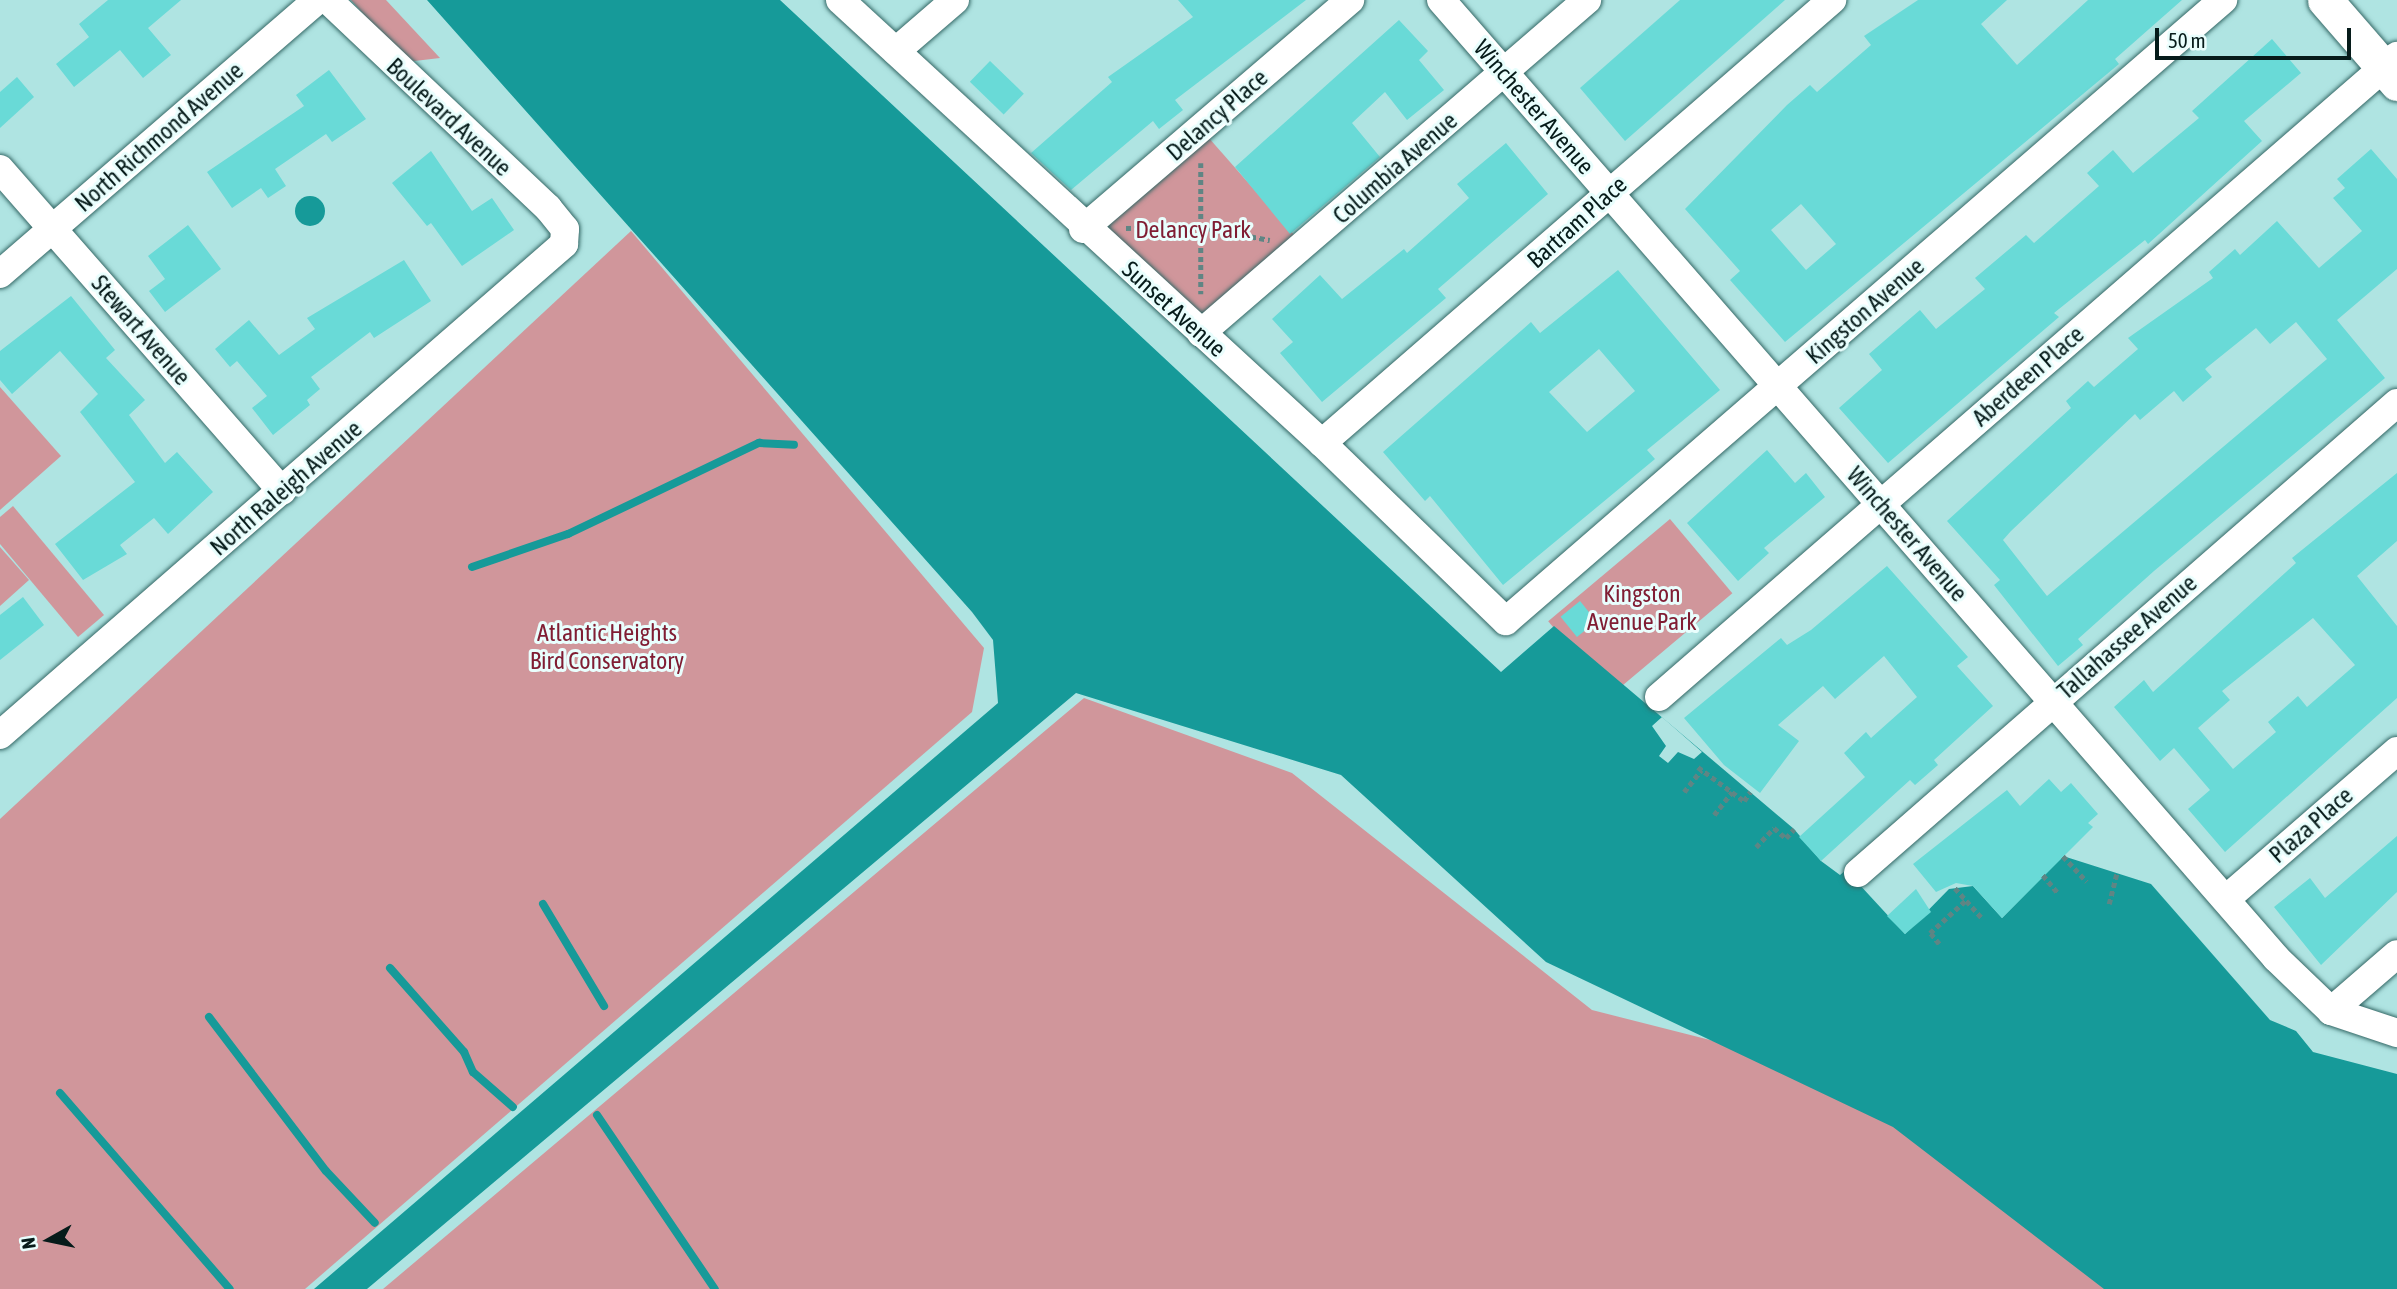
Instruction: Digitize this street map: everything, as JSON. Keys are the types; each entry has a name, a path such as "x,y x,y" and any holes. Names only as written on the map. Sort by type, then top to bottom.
{"main road":[{"path":"2325,0 2393,69"}],"street":[{"name":"North Richmond Avenue","path":"0,274 317,0"},
{"name":"Boulevard Avenue","path":"328,0 548,208 566,236"},
{"name":"Sunset Avenue","path":"840,0 1083,229 1322,443 1506,621"},
{"path":"896,51 954,0"},
{"name":"Delancy Place","path":"1083,229 1350,0"},
{"name":"Winchester Avenue","path":"1441,0 2226,899 2332,1011 2397,1033"},
{"name":"Columbia Avenue","path":"1201,333 1587,0"},
{"name":"Bartram Place","path":"1322,443 1832,0"},
{"name":"Kingston Avenue","path":"1506,621 2223,0"},
{"name":"Aberdeen Place","path":"1659,697 2393,69"},
{"name":"Stewart Avenue","path":"0,169 282,491"},
{"name":"North Raleigh Avenue","path":"3,727 554,260 566,236"},
{"name":"Tallahassee Avenue","path":"1858,873 2397,403"},
{"name":"Plaza Place","path":"2226,899 2397,751"},
{"path":"2332,1011 2397,954"}],"path":[{"path":"1201,129 1201,333"},
{"path":"1083,229 1201,227 1304,246"},
{"path":"1684,792 1699,768 1744,801 1750,792"},
{"path":"1714,816 1731,792"},
{"path":"1756,848 1774,828 1786,838 1794,829"},
{"path":"2063,856 2087,882"},
{"path":"2109,904 2117,873"},
{"path":"2043,875 2058,893"},
{"path":"1955,888 1982,918"},
{"path":"1939,944 1930,933 1966,900"}],"green space":[{"path":"351,0 386,0 440,58 406,62"},
{"name":"Delancy Park","path":"1201,129 1304,246 1201,333 1083,229"},
{"name":"Atlantic Heights Bird Conservatory","path":"631,231 984,648 972,712 305,1289 0,1289 0,819"},
{"path":"0,387 61,456 0,510"},
{"path":"13,506 104,615 78,637 0,544 0,517"},
{"name":"Kingston Avenue Park","path":"1670,519 1732,593 1611,696 1548,621"},
{"path":"0,547 29,580 0,606"},
{"path":"1084,698 1292,773 1592,1010 1863,1079 2176,1289 383,1289"}],"water":[{"path":"427,0 780,0 1501,672 1554,626 1794,829 1821,861 1840,875 1846,870 1905,934 1949,889 1973,886 2002,918 2063,856 2151,884 2270,1020 2296,1031 2313,1052 2397,1074 2397,1289 2104,1289 1893,1127 1546,962 1341,775 1076,693 367,1289 314,1289 998,703 993,640 972,612"},
{"path":"310,196 321,200 325,211 321,222 310,226 299,222 295,211 299,200"}],"pier":[{"path":"1662,717 1702,752 1694,759 1678,752 1668,763 1659,756 1666,746 1652,726"}],"building":[{"path":"108,0 181,0 148,28 171,55 143,78 120,50 74,87 56,64 89,37 79,24"},
{"path":"1178,0 1306,0 1175,100 1183,110 1159,129 1153,121 1071,190 1031,153 1112,82 1108,77 1193,17"},
{"path":"1680,0 1785,0 1625,141 1580,88"},
{"path":"1918,0 2007,0 1981,24 2017,65 2088,0 2182,0 2115,59 2119,64 1785,342 1730,280 1740,271 1685,209 1787,105 1810,85 1817,92 1871,45 1864,36","holes":["1801,204 1836,244 1806,270 1771,230"]},
{"path":"1399,20 1428,51 1419,60 1444,90 1407,120 1385,92 1352,123 1380,157 1290,234 1235,167"},
{"path":"2272,39 2301,73 2244,121 2262,141 2148,244 2145,240 2054,313 2059,317 1888,463 1839,408 1882,370 1869,354 1920,310 1936,329 1985,289 1975,278 2026,235 2034,243 2099,186 2087,173 2113,150 2133,173 2199,118 2192,111"},
{"path":"990,61 1024,94 1004,115 970,82"},
{"path":"329,70 366,119 332,142 326,134 275,169 286,186 268,198 261,188 232,208 207,172 304,106 296,95"},
{"path":"17,77 34,97 0,128 0,92"},
{"path":"1506,143 1548,194 1438,289 1446,298 1322,402 1280,353 1293,342 1272,319 1320,275 1342,299 1404,249 1407,253 1469,198 1457,184"},
{"path":"2371,149 2397,179 2397,269 2337,320 2385,378 2154,571 2078,639 2083,645 2058,666 1994,585 2000,580 1947,521 2071,408 2066,401 2088,381 2094,387 2138,349 2128,338 2213,278 2209,272 2235,249 2240,255 2277,221 2319,268 2362,231 2333,198 2345,188 2337,179","holes":["2296,322 2327,359 2047,596 2003,540 2135,414 2140,420 2174,391 2183,402 2212,377 2205,369 2256,328 2270,344"]},
{"path":"431,151 472,211 492,198 514,230 462,266 431,223 427,226 392,183"},
{"path":"188,225 221,269 165,312 149,291 165,279 148,256"},
{"path":"404,260 431,301 374,338 370,332 311,377 320,389 307,400 310,405 273,435 252,408 267,396 237,361 230,367 215,349 249,320 279,355 315,329 307,318"},
{"path":"1618,270 1720,390 1647,450 1655,459 1503,585 1430,496 1425,501 1383,452 1531,322 1540,333","holes":["1599,349 1635,391 1587,432 1549,392"]},
{"path":"71,296 115,350 106,358 145,400 129,415 165,463 177,452 213,492 168,534 154,518 120,545 127,554 83,580 55,544 135,482 80,412 98,394 60,351 12,394 0,380 0,351"},
{"path":"1767,450 1795,483 1806,473 1825,497 1764,548 1769,553 1738,581 1687,523"},
{"path":"2397,473 2397,541 2357,576 2397,626 2397,698 2225,852 2188,809 2210,790 2174,748 2160,761 2114,707 2144,680 2153,692 2296,563 2292,558","holes":["2313,618 2355,665 2307,707 2298,696 2268,722 2276,732 2233,769 2198,728 2230,700 2222,691"]},
{"path":"1887,566 1968,657 1957,666 1993,706 1934,760 1938,765 1915,785 1910,780 1821,861 1799,837 1865,777 1844,753 1866,732 1871,738 1917,697 1884,656 1835,699 1823,686 1778,725 1799,741 1760,793 1724,765 1684,718 1781,638 1787,645 1811,630"},
{"path":"23,597 44,625 0,660 0,615"},
{"path":"1580,601 1596,621 1577,637 1561,617"},
{"path":"2049,779 2061,792 2071,783 2098,814 2088,823 2093,827 2002,918 1973,886 1956,883 1936,892 1913,864 2007,790 2020,806"},
{"path":"2397,836 2397,892 2321,965 2274,907 2310,878 2325,898"},
{"path":"1916,889 1931,912 1905,934 1887,916"}],"waterway":[{"path":"472,567 568,534 759,443 794,445"},
{"path":"543,904 604,1006"},
{"path":"390,968 464,1052 473,1072 513,1107"},
{"path":"209,1017 326,1171 375,1223"},
{"path":"60,1093 230,1289"},
{"path":"597,1115 715,1289"}]}
